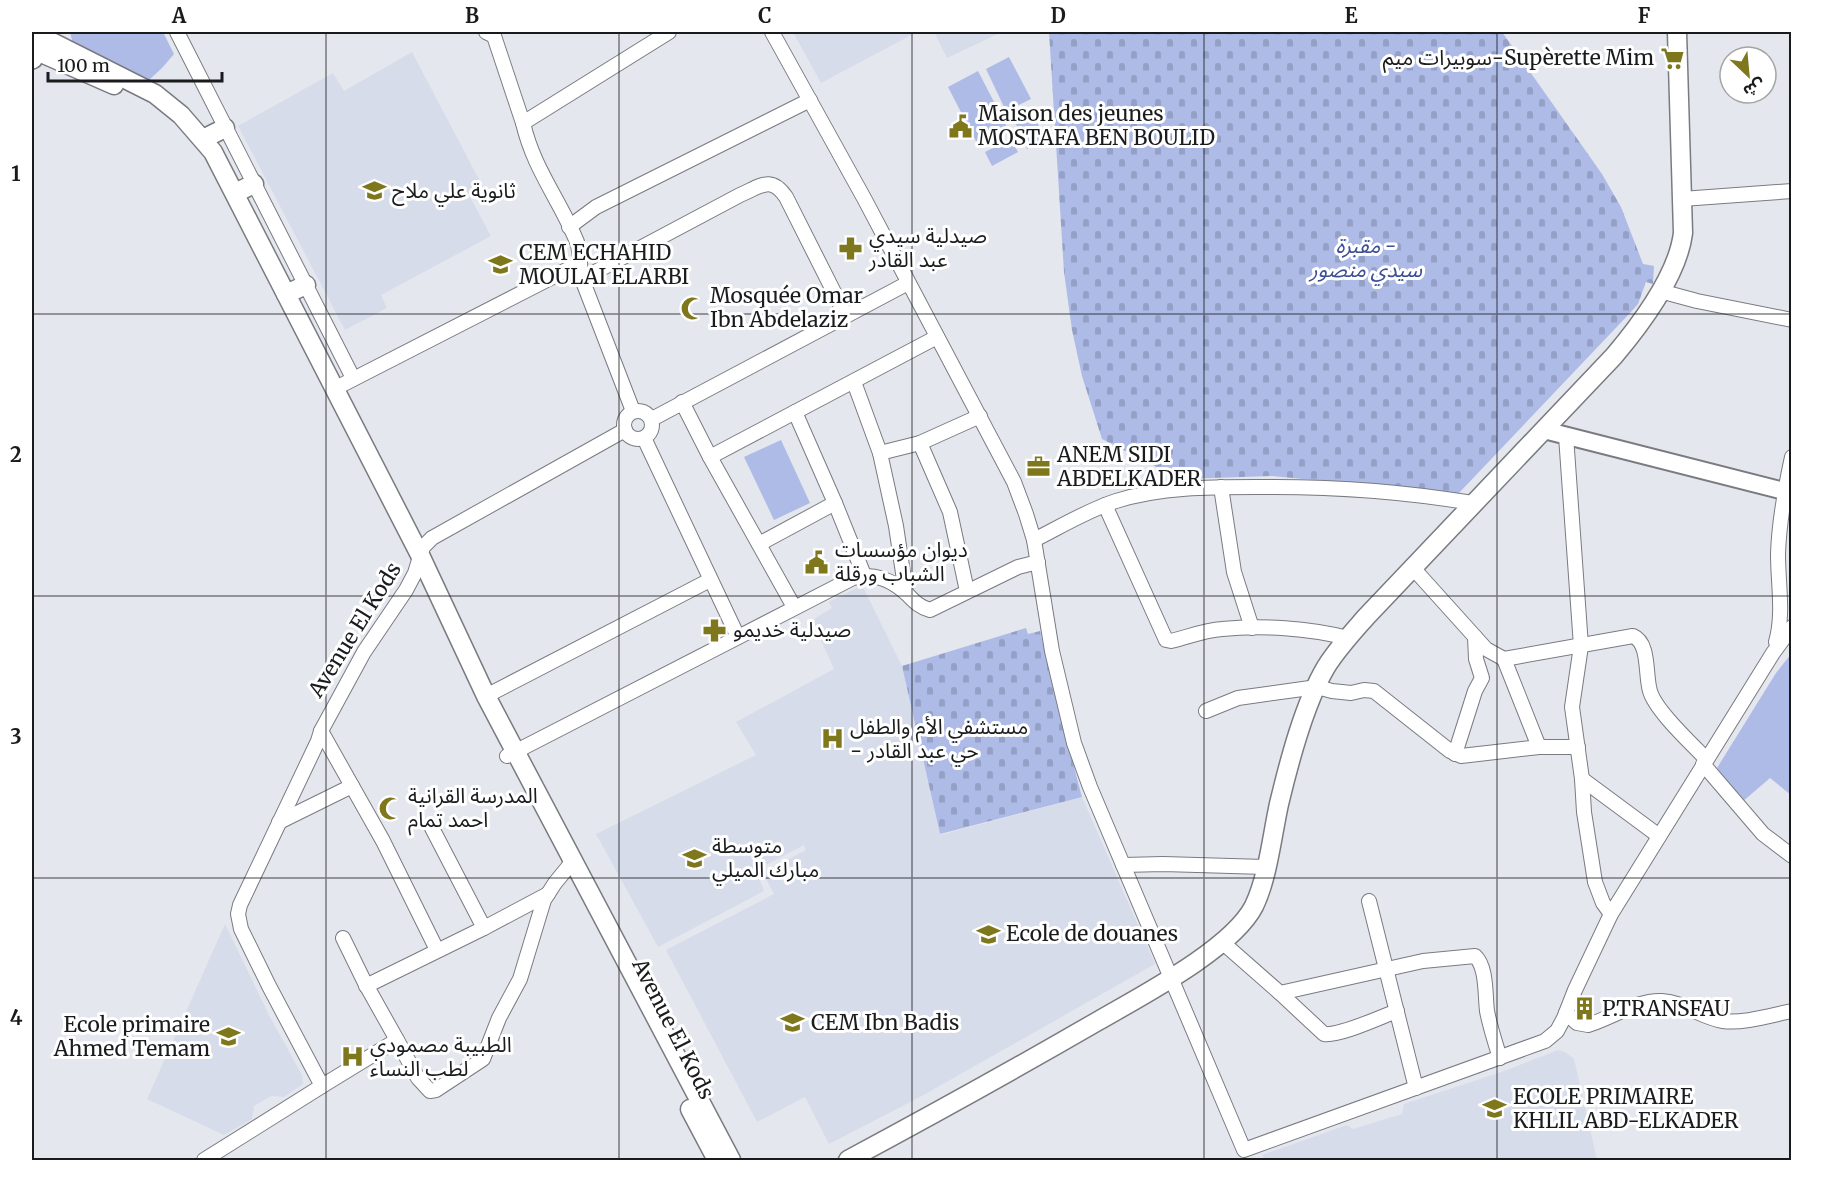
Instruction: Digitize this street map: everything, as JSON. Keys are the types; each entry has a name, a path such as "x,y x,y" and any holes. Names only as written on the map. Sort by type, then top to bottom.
{"main road":[{"path":"848,1161 1000,1078 1170,978 1222,942 1246,919 1254,905 1265,867 1294,749 1317,687 1334,654 1473,503 1596,377 1635,332 1677,259 1682,243 1682,199 1677,32"},
{"path":"36,43 155,94 181,115 203,139 235,193 418,561"},
{"path":"36,43 143,99 173,121 193,143 213,172 418,561"},
{"path":"203,139 225,128"},
{"path":"235,193 254,184"},
{"path":"286,294 306,285"},
{"name":"Avenue El Kods","path":"418,561 486,696 511,754"},
{"name":"Avenue El Kods","path":"418,561 478,700 511,754 717,1161"},
{"name":"Avenue El Kods","path":"569,866 731,1161"}],"street":[{"path":"177,32 353,378"},
{"path":"486,32 494,36 534,162 578,245 578,264 582,279 633,411"},
{"path":"522,123 669,32"},
{"path":"772,32 1014,482 1034,540 1052,651 1074,742 1170,978 1247,1155 1416,1088 1545,1041 1557,1031 1611,914 1791,627"},
{"path":"569,227 596,207 810,100"},
{"path":"582,279 740,195 765,184 774,183 780,187 786,197 846,316"},
{"path":"1682,199 1791,191"},
{"path":"334,389 578,264"},
{"path":"652,419 908,283"},
{"path":"1660,291 1791,320"},
{"path":"710,457 937,337"},
{"path":"854,382 880,453 896,526 906,593"},
{"path":"682,402 794,607"},
{"path":"640,410 652,419 653,427 650,434 644,438 636,439 629,436 625,430 624,422 627,415 633,411 640,410"},
{"path":"795,412 864,575"},
{"path":"880,453 920,443 980,416"},
{"path":"418,561 423,547 432,538 625,430"},
{"path":"1544,430 1788,492"},
{"path":"1566,436 1581,646 1579,670 1572,701 1584,812 1595,882 1603,903 1611,914"},
{"path":"644,438 738,637"},
{"path":"920,443 950,512 967,591"},
{"path":"1773,653 1779,630 1779,547 1791,457"},
{"path":"1034,540 1105,505 1146,493 1221,487 1284,486 1367,489 1473,503"},
{"path":"1221,487 1234,572 1252,628"},
{"path":"759,544 835,503"},
{"path":"1105,505 1166,640 1171,641 1221,629 1252,628 1308,630 1348,638"},
{"name":"Avenue El Kods","path":"322,1086 269,986 239,920 240,905 321,731 364,652 406,590 418,561"},
{"path":"511,754 854,578 864,575 884,579 906,593 916,604 930,610 1018,567 1038,562"},
{"path":"1413,568 1486,649 1504,658 1633,636 1637,638 1643,645 1650,694 1762,834 1791,856"},
{"path":"486,696 710,580"},
{"path":"1455,754 1475,691 1482,678 1476,659 1475,637"},
{"path":"1504,658 1539,747"},
{"path":"1206,711 1238,698 1317,687 1351,693 1364,690 1374,692 1455,754 1468,757 1539,747 1578,747"},
{"path":"321,731 383,841 437,950"},
{"path":"1582,779 1659,836"},
{"path":"279,822 352,786"},
{"path":"432,828 484,928"},
{"path":"1123,865 1194,864 1265,867"},
{"path":"343,938 366,986 418,1078 430,1092 434,1091 483,1059 499,1018 520,980 539,915 548,894 569,866"},
{"path":"366,986 548,894"},
{"path":"1369,901 1416,1088"},
{"path":"1222,942 1324,1034 1344,1030 1397,1011"},
{"path":"1280,993 1423,961 1470,955 1477,957 1483,975 1488,1012 1500,1058"},
{"path":"1566,1013 1577,1023 1588,1024 1652,1001 1681,1005 1712,1018 1732,1022 1791,1011"},
{"path":"204,1161 396,1040"}],"shaded area":[{"path":"793,32 917,32 821,83"},
{"path":"934,32 1002,32 947,58"},
{"name":"ثانوية علي ملاح","path":"412,52 483,187 469,195 491,236 381,295 387,308 345,330 238,126 333,73 344,91"},
{"path":"862,585 902,666 940,835 1082,797 1155,964 920,1097 829,1144 805,1097 757,1122 666,950 774,894 763,873 806,850 804,845 756,870 764,891 658,947 596,834 756,755 736,722 834,669 812,620 832,608 829,602"},
{"name":"Ecole primaire Ahmed Temam","path":"225,924 270,1017 302,1075 303,1084 284,1097 271,1096 254,1106 252,1119 224,1135 147,1099"},
{"name":"ECOLE PRIMAIRE KHLIL ABD-ELKADER","path":"1558,1050 1574,1059 1597,1160 1265,1160 1262,1155 1347,1125 1353,1129 1402,1114 1404,1104 1507,1070"}],"green space":[{"path":"70,32 163,32 174,54 149,80 73,44"},
{"name":"مقبرة - سيدي منصور","path":"1049,32 1502,32 1602,174 1621,207 1643,264 1654,266 1653,284 1646,282 1638,304 1458,494 1272,476 1180,479 1102,439 1082,376 1072,330 1064,272"},
{"path":"1009,57 1031,99 1006,111 986,69"},
{"path":"978,71 1009,131 979,147 948,87"},
{"path":"1031,110 1045,139 1027,149 1014,120"},
{"path":"1011,139 1018,152 992,166 985,152"},
{"path":"781,440 810,503 774,520 744,457"},
{"path":"1026,628 1028,634 1040,631 1082,797 940,834 902,666"},
{"path":"1791,654 1791,795 1770,778 1741,803 1717,768 1776,673"}],"place":[{"name":"سوبيرات ميم-Supèrette Mim","path":"1672,58"},
{"name":"Maison des jeunes MOSTAFA BEN BOULID","path":"960,126"},
{"name":"ثانوية علي ملاح","path":"374,191"},
{"name":"صيدلية سيدي عبد القادر","path":"851,248"},
{"name":"CEM ECHAHID MOULAI ELARBI","path":"501,265"},
{"name":"Mosquée Omar Ibn Abdelaziz","path":"692,308"},
{"name":"ANEM SIDI ABDELKADER","path":"1039,467"},
{"name":"ديوان مؤسسات الشباب ورقلة","path":"817,562"},
{"name":"صيدلية خديمو","path":"715,630"},
{"name":"مستشفي الأم والطفل - حي عبد القادر","path":"832,739"},
{"name":"المدرسة القرانية احمد تمام","path":"390,808"},
{"name":"متوسطة مبارك الميلي","path":"694,858"},
{"name":"Ecole de douanes","path":"988,934"},
{"name":"P.TRANSFAU","path":"1584,1009"},
{"name":"CEM Ibn Badis","path":"793,1023"},
{"name":"Ecole primaire Ahmed Temam","path":"228,1037"},
{"name":"الطبيبة مصمودي لطب النساء","path":"352,1057"},
{"name":"ECOLE PRIMAIRE KHLIL ABD-ELKADER","path":"1495,1109"}]}
